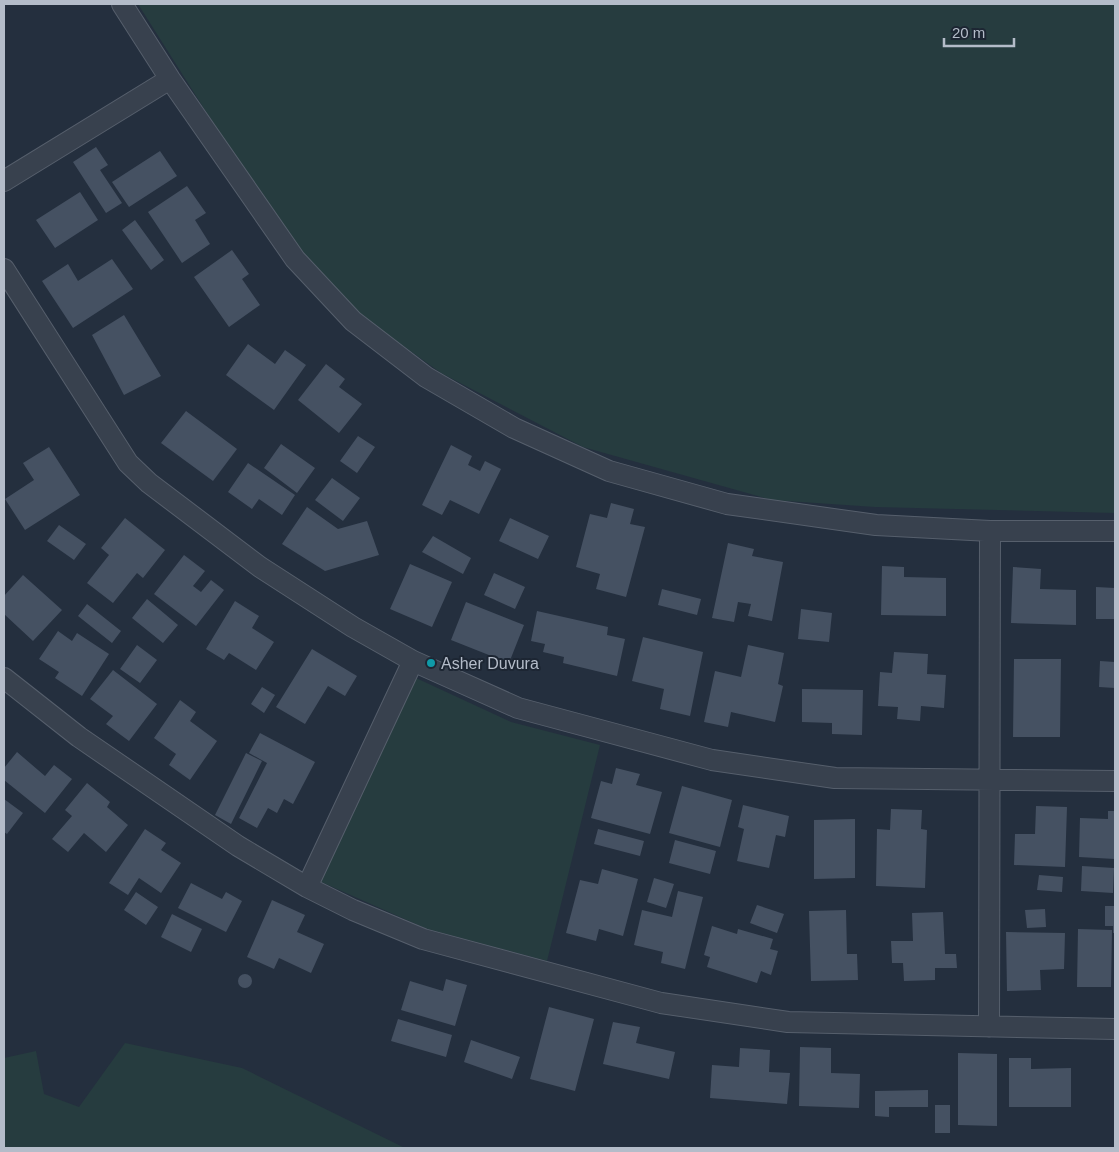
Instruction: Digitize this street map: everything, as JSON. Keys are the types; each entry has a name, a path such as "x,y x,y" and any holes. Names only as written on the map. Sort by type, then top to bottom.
{"street":[{"path":"122,4 170,79 295,259 353,322 426,377 514,428 609,471 727,504 876,525 990,531 1115,531"},
{"path":"4,181 170,79"},
{"path":"4,269 128,463 149,483 260,567 353,627 413,661 518,708 712,760 835,778 1115,781"},
{"path":"989,1027 990,531"},
{"path":"307,887 413,661"},
{"path":"4,678 87,743 238,846 307,887 353,910 422,940 661,1004 788,1022 1115,1029"}],"green space":[{"path":"138,4 1115,4 1115,513 875,507 772,500 583,447 441,373 353,310 302,256 239,164"},
{"path":"416,678 511,722 600,745 547,961 427,929 319,881"},
{"path":"125,1043 242,1068 405,1148 4,1148 4,1058 36,1051 44,1094 79,1107"}],"building":[{"path":"96,147 108,165 100,170 122,203 106,213 73,162"},
{"path":"160,151 177,176 129,207 112,182"},
{"path":"187,186 206,213 195,220 210,244 182,263 148,212"},
{"path":"80,192 98,220 55,248 36,220"},
{"path":"135,220 164,260 151,270 122,230"},
{"path":"232,250 249,274 242,279 260,305 229,327 194,277"},
{"path":"112,259 133,289 73,328 42,281 68,264 78,281"},
{"path":"124,315 161,376 124,395 92,335"},
{"path":"248,344 275,364 285,350 306,365 274,410 226,375"},
{"path":"326,364 345,379 339,387 362,404 339,433 298,400"},
{"path":"186,411 237,449 213,481 161,443"},
{"path":"358,436 375,447 357,473 340,461"},
{"path":"281,444 315,468 297,493 264,468"},
{"path":"451,445 472,456 468,465 480,471 485,461 501,469 479,514 450,500 442,515 422,505"},
{"path":"49,447 80,495 25,530 5,499 34,480 23,463"},
{"path":"248,463 295,495 282,515 259,499 252,509 228,492"},
{"path":"332,478 360,498 343,521 315,500"},
{"path":"611,503 634,509 630,524 645,527 626,597 596,589 600,574 576,567 590,514 607,518"},
{"path":"307,507 338,529 367,521 379,555 325,571 282,544"},
{"path":"125,518 165,550 143,578 137,573 113,603 87,583 109,555 101,548"},
{"path":"510,518 549,536 538,559 499,541"},
{"path":"59,525 86,544 74,560 47,541"},
{"path":"433,536 471,558 463,574 422,552"},
{"path":"728,543 754,549 752,556 783,562 772,621 748,616 751,604 738,602 734,622 712,618"},
{"path":"184,555 205,571 193,586 201,592 211,580 224,590 196,626 154,594"},
{"path":"410,564 452,582 432,627 390,609"},
{"path":"882,566 904,567 904,577 946,578 946,616 881,615"},
{"path":"1013,567 1041,569 1040,589 1076,590 1076,625 1011,623"},
{"path":"494,573 525,587 515,609 484,595"},
{"path":"23,575 62,610 33,641 4,614 4,596"},
{"path":"1096,587 1115,588 1115,619 1096,619"},
{"path":"662,589 701,599 697,615 658,605"},
{"path":"147,599 178,625 163,643 132,618"},
{"path":"235,601 259,616 252,628 274,642 256,670 229,653 224,660 206,649"},
{"path":"466,602 524,625 509,663 451,640"},
{"path":"87,604 121,631 112,643 78,616"},
{"path":"801,609 832,613 829,642 798,639"},
{"path":"537,611 608,627 607,635 625,639 617,676 563,663 564,657 543,652 545,644 531,641"},
{"path":"58,631 72,641 77,633 109,654 82,696 55,678 59,672 39,659"},
{"path":"643,637 703,652 690,716 660,709 664,689 632,681"},
{"path":"137,645 157,660 140,683 120,669"},
{"path":"748,645 784,653 778,684 783,686 775,722 731,712 728,727 704,722 715,671 741,677"},
{"path":"312,649 357,676 345,696 328,686 305,724 276,707"},
{"path":"894,652 928,654 927,674 946,675 944,708 921,706 920,721 897,719 898,707 878,706 880,672 892,673"},
{"path":"1014,659 1061,659 1060,737 1013,737"},
{"path":"1100,661 1115,662 1115,688 1099,687"},
{"path":"113,670 157,704 129,741 106,724 113,716 90,699"},
{"path":"262,687 275,695 264,713 251,704"},
{"path":"802,689 863,690 862,735 832,734 832,723 802,722"},
{"path":"180,700 196,712 190,721 217,741 190,780 169,765 176,754 154,738"},
{"path":"260,733 315,762 293,804 284,799 277,813 268,808 257,828 239,818 267,763 249,753"},
{"path":"17,752 45,776 54,765 72,779 45,813 4,780 4,768"},
{"path":"246,753 262,761 231,824 215,815"},
{"path":"616,768 640,774 636,785 662,792 650,834 591,818 601,781 612,784"},
{"path":"87,783 110,802 107,807 128,825 106,852 84,833 68,852 52,839 72,816 65,810"},
{"path":"682,786 732,800 720,847 669,833"},
{"path":"4,799 23,813 7,834 4,832"},
{"path":"743,805 789,816 785,837 776,835 769,868 737,861 744,829 738,827"},
{"path":"1036,806 1067,807 1065,867 1014,865 1015,834 1035,834"},
{"path":"891,809 922,810 921,829 927,830 925,888 876,886 877,829 890,830"},
{"path":"1108,811 1115,811 1115,859 1079,857 1080,818 1108,819"},
{"path":"855,819 855,878 814,879 814,820"},
{"path":"145,829 166,843 161,850 181,863 161,893 139,878 128,895 109,883"},
{"path":"598,829 644,841 640,856 594,844"},
{"path":"675,840 716,851 710,874 669,863"},
{"path":"1082,866 1114,868 1113,893 1081,891"},
{"path":"602,869 638,879 623,936 599,929 596,941 566,933 580,880 598,884"},
{"path":"1039,875 1063,877 1062,892 1037,890"},
{"path":"654,878 674,884 666,908 647,902"},
{"path":"191,883 222,899 226,892 242,901 226,932 178,908"},
{"path":"678,891 703,897 685,969 661,963 663,952 634,945 642,910 672,917"},
{"path":"136,892 158,907 146,925 124,910"},
{"path":"272,900 305,915 297,932 324,944 311,973 279,958 274,969 247,957"},
{"path":"757,905 784,914 777,933 750,923"},
{"path":"1105,906 1115,906 1115,933 1113,933 1113,926 1105,926"},
{"path":"1045,909 1046,927 1027,928 1025,910"},
{"path":"846,910 847,954 857,954 858,980 811,981 809,911"},
{"path":"943,912 945,954 956,954 957,968 935,968 935,980 904,981 903,963 892,963 891,941 913,941 912,913"},
{"path":"172,914 202,929 191,952 161,937"},
{"path":"712,926 737,934 738,929 773,939 770,949 778,951 771,975 761,971 757,983 707,967 710,957 704,955"},
{"path":"1078,929 1112,930 1111,987 1077,987"},
{"path":"1006,932 1065,933 1064,969 1040,970 1041,990 1007,991"},
{"path":"242,974 248,974 252,981 248,988 242,988 238,984 238,978"},
{"path":"446,979 467,985 455,1026 401,1010 410,981 443,991"},
{"path":"549,1007 594,1019 575,1091 530,1079"},
{"path":"398,1019 452,1035 446,1057 391,1041"},
{"path":"613,1022 640,1027 636,1043 675,1052 669,1079 603,1064"},
{"path":"471,1040 520,1057 512,1079 464,1062"},
{"path":"800,1047 831,1048 831,1073 860,1074 859,1108 799,1106"},
{"path":"740,1048 770,1050 769,1072 790,1073 787,1104 710,1098 712,1065 739,1067"},
{"path":"958,1053 997,1054 997,1126 958,1125"},
{"path":"1009,1058 1031,1058 1031,1069 1071,1068 1071,1107 1009,1107"},
{"path":"928,1090 928,1107 889,1107 889,1117 875,1116 875,1091"},
{"path":"935,1105 950,1105 950,1133 935,1133"}],"place":[{"name":"Asher Duvura","path":"431,663"}]}
